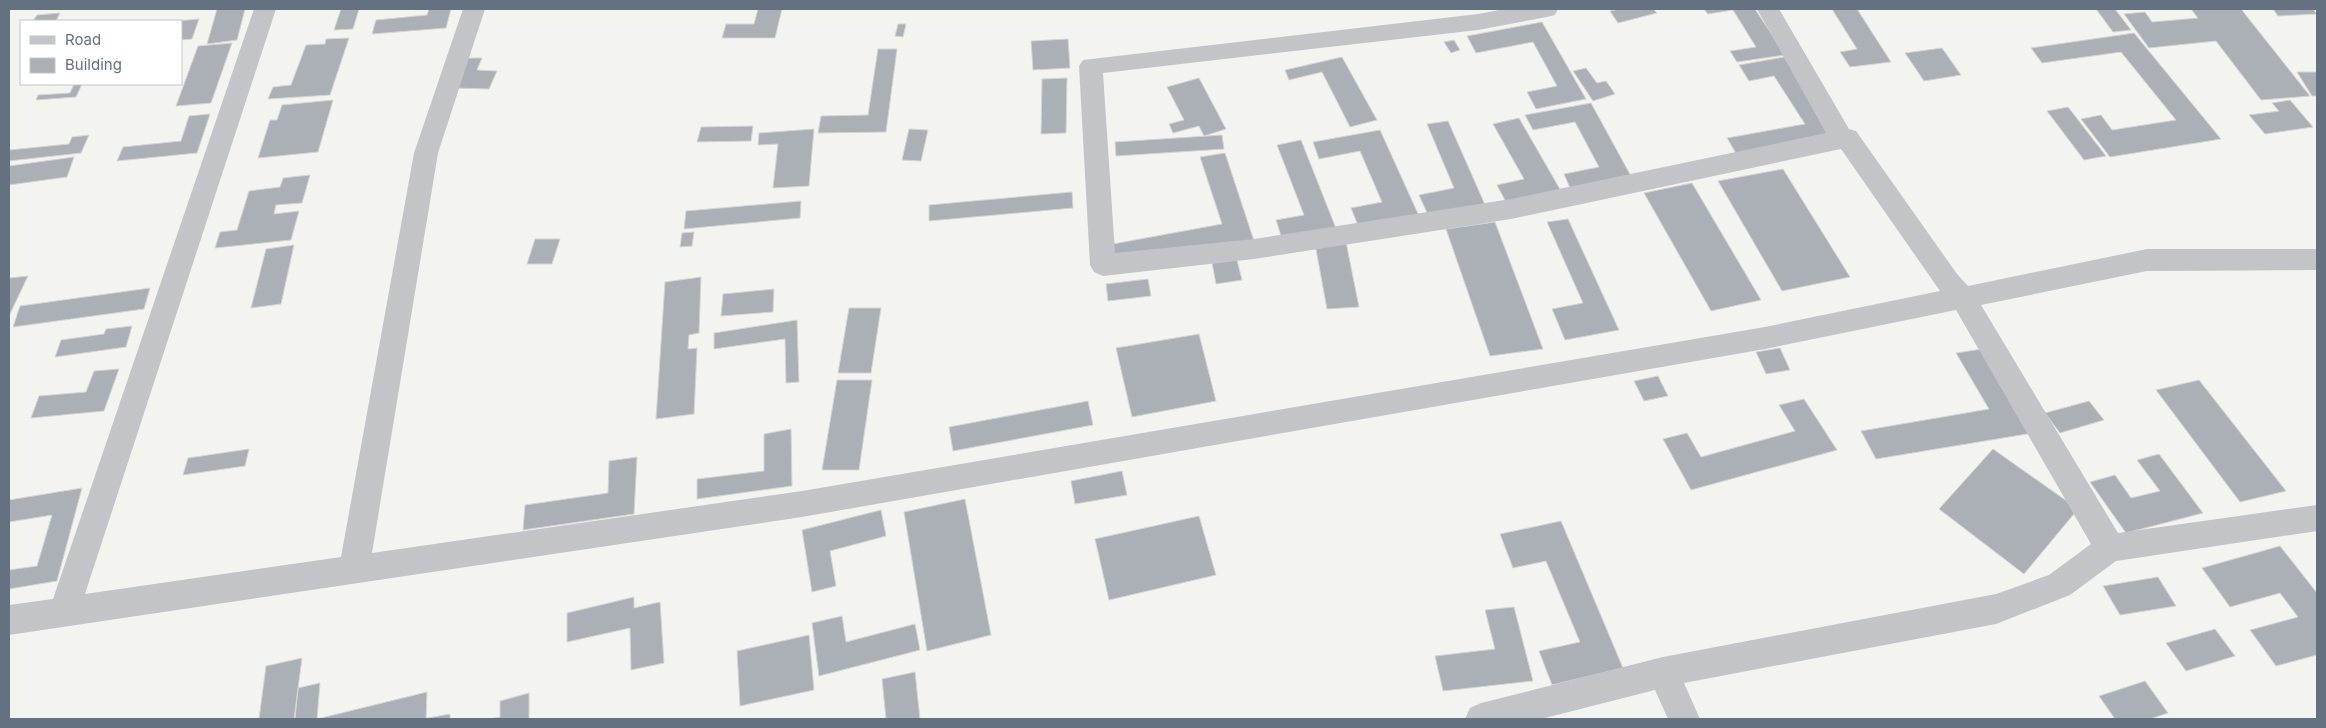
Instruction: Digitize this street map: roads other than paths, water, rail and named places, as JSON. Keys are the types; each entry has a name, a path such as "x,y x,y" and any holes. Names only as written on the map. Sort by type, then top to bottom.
{"street":[{"path":"64,612 265,9"},
{"path":"354,569 426,153 474,9"},
{"path":"1547,9 1478,22 1091,66 1103,265 1254,249 1511,209 1847,138 1948,282 1963,298 2110,548"},
{"path":"1768,9 1842,139"},
{"path":"9,620 802,504 1765,338 2147,260 2317,259"},
{"path":"1481,719 1663,672 1996,609 2059,585 2110,548 2317,518"},
{"path":"1663,672 1684,719"}]}
